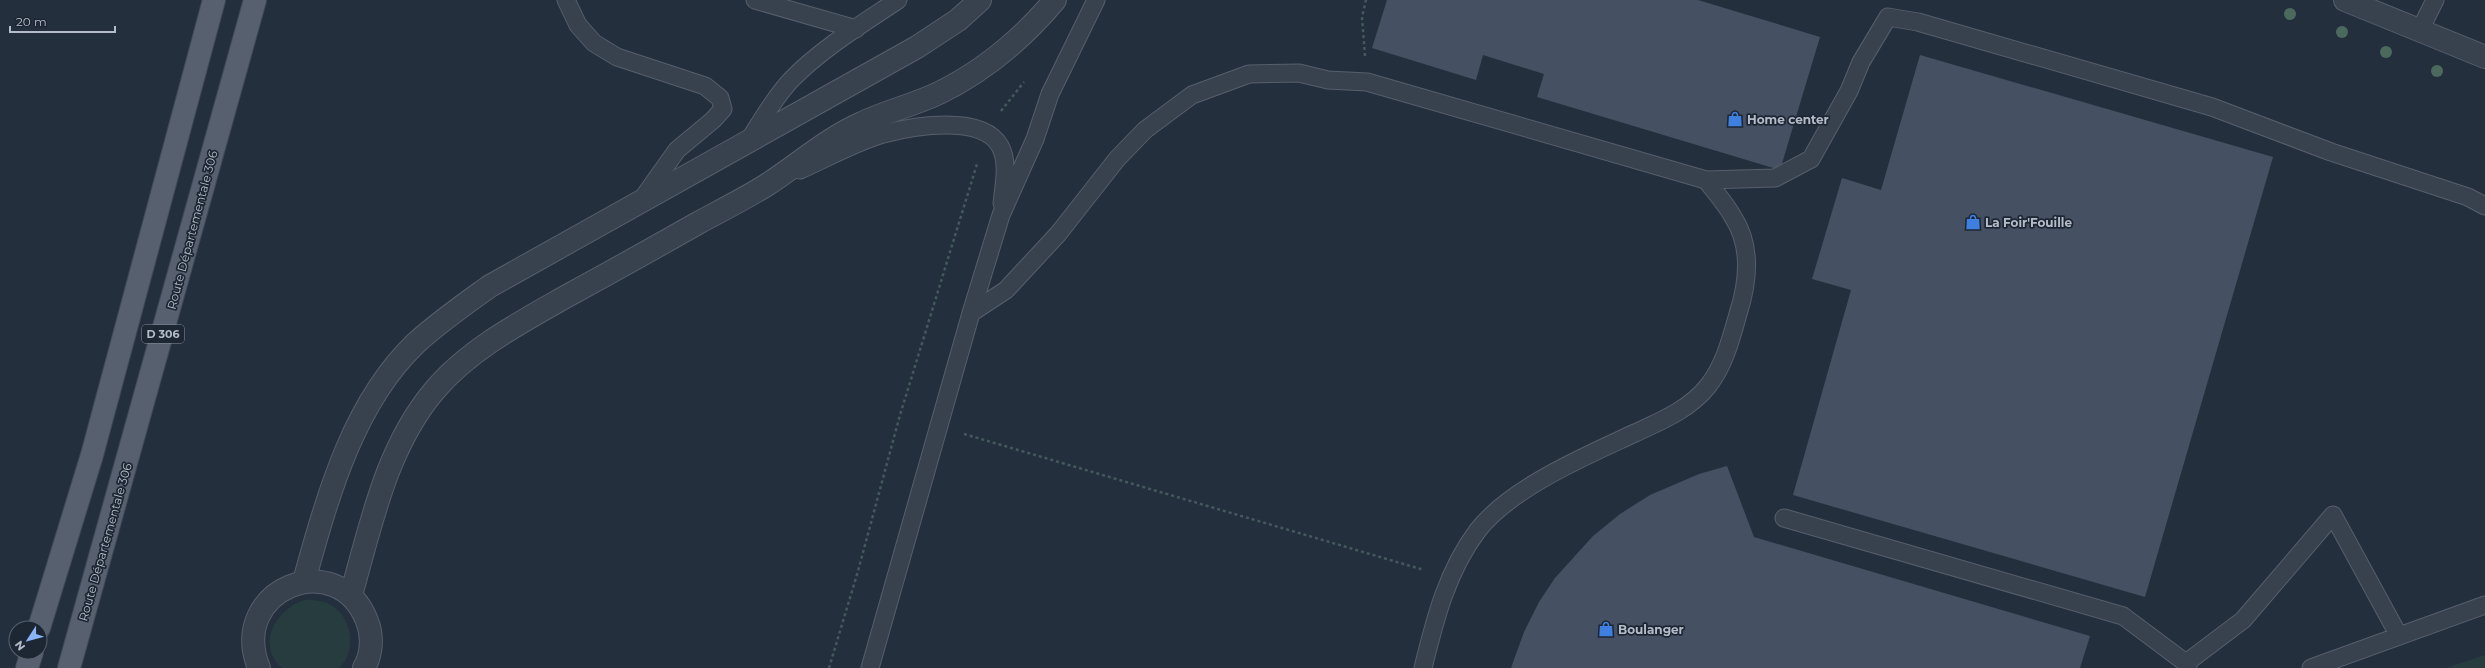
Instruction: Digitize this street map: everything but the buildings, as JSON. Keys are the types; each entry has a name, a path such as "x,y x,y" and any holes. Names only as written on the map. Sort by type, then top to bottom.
{"main road":[{"name":"D 306","path":"41,620 92,455 214,0"},
{"name":"Route Départementale 306","path":"69,668 255,0"}],"street":[{"path":"304,582 334,485 351,439 370,403 390,373 415,344 452,312 490,286 917,47 958,20 980,0"},
{"path":"351,595 382,488 399,446 417,414 435,390 464,363 526,320 766,185 817,148 862,123 939,93 1002,54 1038,21 1055,0"},
{"path":"2345,0 2485,57"},
{"path":"259,668 254,654 252,634 258,615 269,599 285,587 304,582 321,582 340,588 351,595 364,612 370,629 371,647 368,667"}],"lane":[{"path":"566,0 578,25 594,43 617,57 705,86 720,98 723,109 713,120 677,150 639,202"},
{"path":"755,0 856,29"},
{"path":"748,141 776,98 791,80 856,29 898,0"},
{"path":"870,668 971,313 1002,215 1035,139 1050,94 1096,0"},
{"path":"2420,30 2435,0"},
{"path":"971,313 1006,290 1058,234 1117,159 1144,130 1192,95 1249,74 1299,73 1340,81 1367,82 1706,180 1774,178 1811,159 1849,91 1860,62 1888,17 1918,22 2212,107 2330,152 2468,197 2485,206"},
{"path":"766,185 884,134 940,126 972,126 988,132 1000,145 1004,156 1002,215"},
{"path":"1423,668 1439,604 1450,578 1479,530 1509,502 1559,469 1678,413 1708,386 1723,361 1744,295 1747,253 1734,218 1706,180"},
{"path":"1784,518 2124,616 2187,665 2243,620 2333,516 2399,636"},
{"path":"2311,668 2485,605"}],"path":[{"path":"1366,0 1362,17 1367,82"},
{"path":"959,432 1450,578"}],"green space":[{"path":"304,600 328,603 344,618 348,626 350,644 345,661 339,668 282,668 274,659 270,649 272,629 285,611"},
{"path":"2485,655 2485,668 2446,668"}],"place":[{"name":"Home center","path":"1735,119"},
{"name":"La Foir'Fouille","path":"1973,222"},
{"name":"Boulanger","path":"1606,629"}]}
